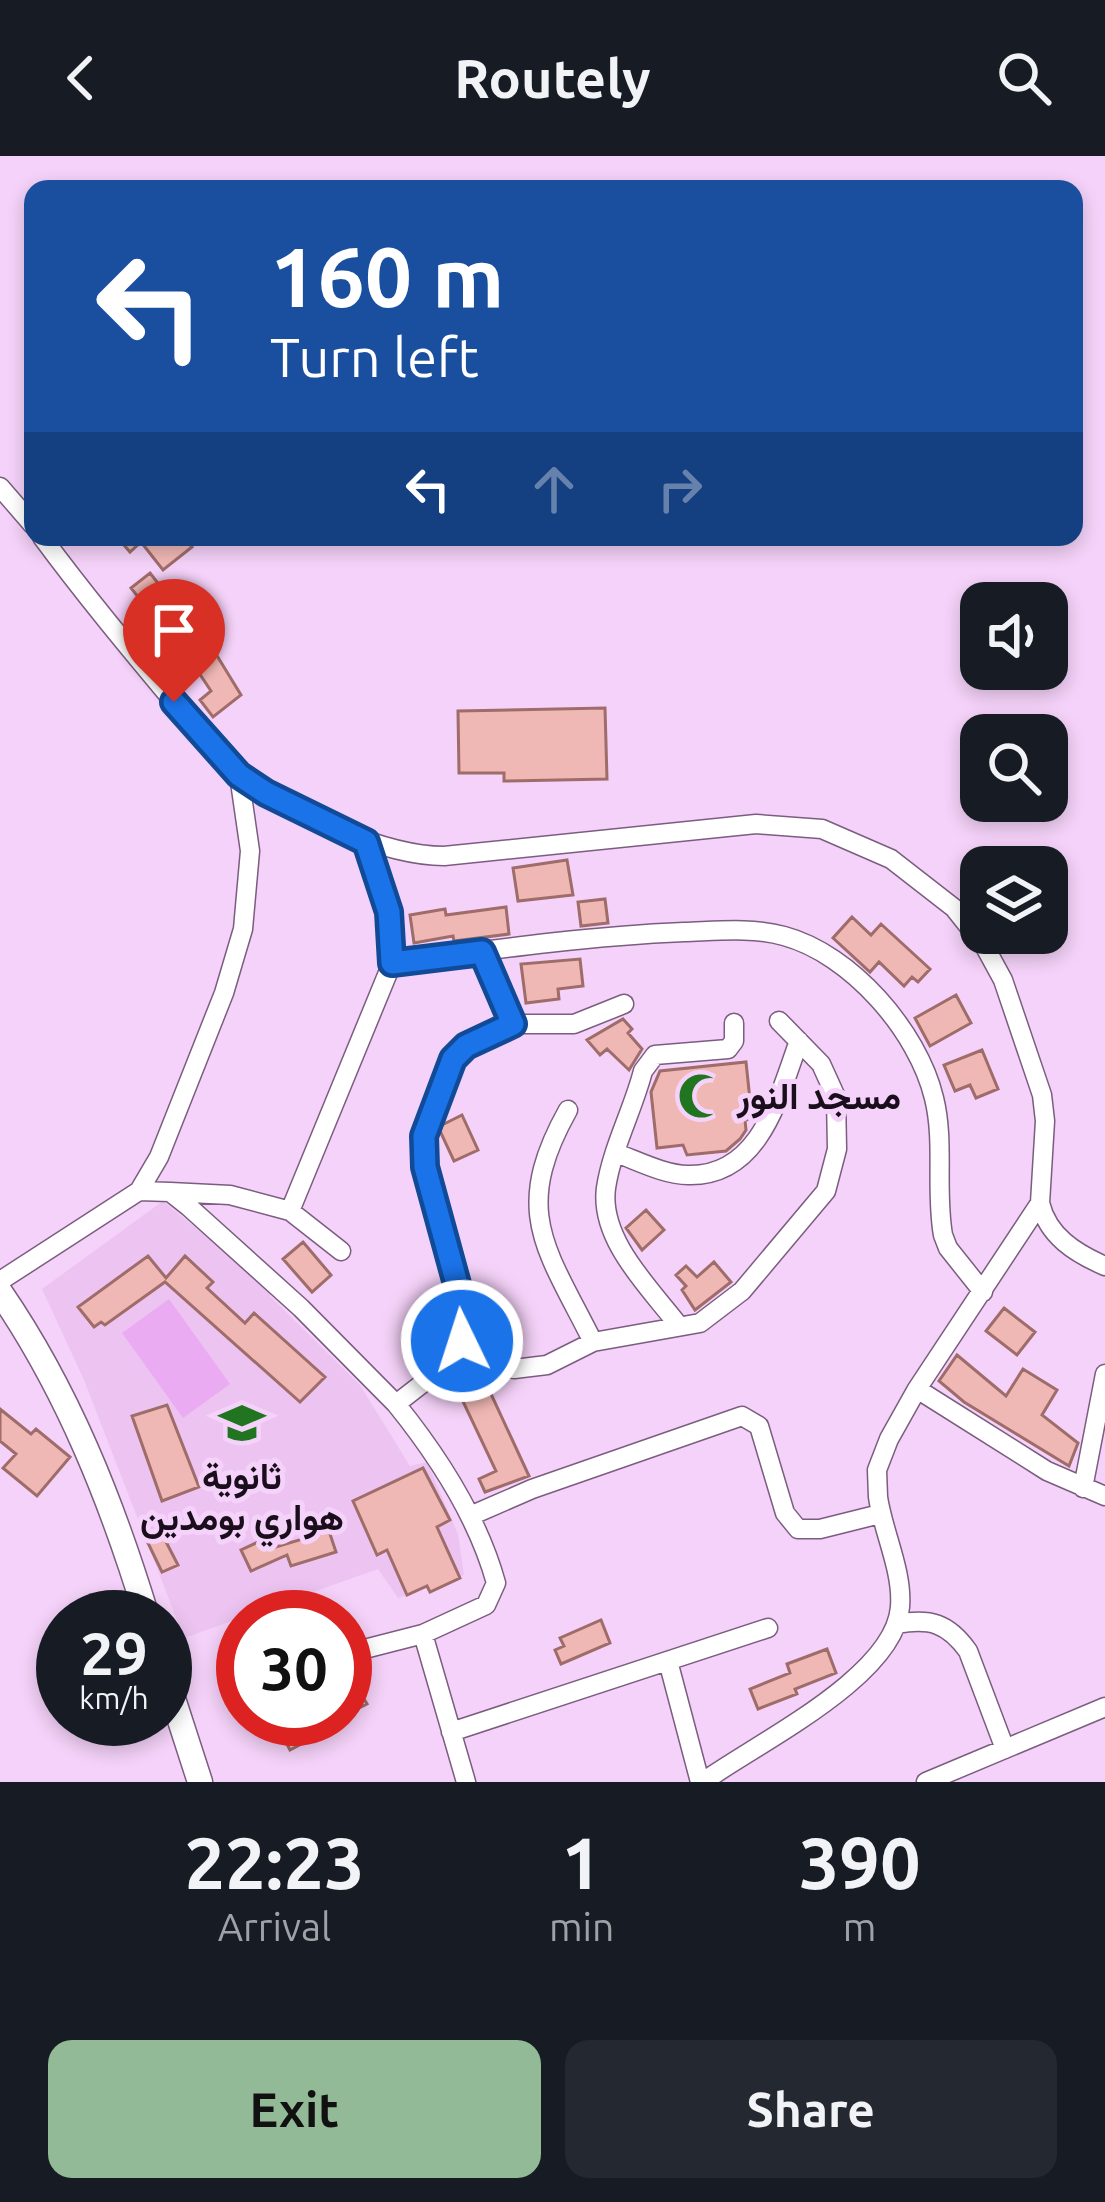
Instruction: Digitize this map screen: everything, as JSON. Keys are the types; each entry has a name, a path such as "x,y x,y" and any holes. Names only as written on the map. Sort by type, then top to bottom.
{"street":[{"path":"0,487 24,514"},
{"path":"49,546 121,639 239,775 366,842 402,853 443,856 704,826 796,824 851,838 891,859 954,908 985,947 1003,980 1042,1095 1046,1121 1040,1203 1049,1227 1060,1238 1105,1267"},
{"path":"0,1281 139,1191 168,1136 205,1046 243,928 250,850 239,775"},
{"path":"290,1211 392,963 389,912 366,842"},
{"path":"392,963 635,935 736,930 783,935 826,954 874,994 920,1063 939,1127 943,1235 983,1292"},
{"path":"482,952 513,1024"},
{"path":"396,1404 454,1359 466,1317 425,1167 424,1136 453,1059 478,1039 513,1024 574,1024 624,1004"},
{"path":"454,1359 529,1370 547,1366 592,1342 710,1318 742,1291 826,1191 836,1149 836,1097 820,1064 779,1021"},
{"path":"680,1326 620,1246 610,1223 606,1187 643,1071 656,1055 728,1049 734,1041 734,1023"},
{"path":"616,1153 686,1176 710,1173 747,1154 766,1127 800,1041"},
{"path":"568,1109 544,1160 536,1202 548,1257 592,1342"},
{"path":"139,1191 230,1195 290,1211 341,1251"},
{"path":"170,1192 301,1308 396,1404 470,1516 496,1590 486,1606 423,1634 372,1647"},
{"path":"668,1661 701,1782 865,1672 892,1638 897,1624 898,1585 876,1481 881,1455 917,1389 1040,1203"},
{"path":"0,1292 38,1349 77,1425 138,1590"},
{"path":"1083,1488 1105,1374"},
{"path":"917,1389 1047,1471 1105,1496"},
{"path":"470,1516 532,1489 742,1416 759,1426 785,1513 798,1529 820,1529 880,1514"},
{"path":"897,1624 940,1623 958,1637 968,1651 1005,1749"},
{"path":"451,1732 768,1628"},
{"path":"423,1634 466,1782"},
{"path":"926,1782 1105,1707"},
{"path":"188,1746 200,1782"}],"shaded area":[{"name":"ثانوية هواري بومدين","path":"163,1201 272,1291 270,1296 360,1385 410,1466 427,1462 458,1534 464,1575 398,1598 378,1569 319,1590 216,1590 216,1627 192,1635 192,1590 165,1590 84,1380 42,1289"},
{"path":"169,1299 230,1384 183,1418 122,1333"}],"building":[{"path":"144,546 191,546 192,547 163,570"},
{"path":"150,573 168,596 149,611 131,588"},
{"path":"208,641 241,695 213,717 200,700 211,691 187,655"},
{"path":"605,708 607,779 504,781 504,773 459,773 458,711"},
{"path":"567,860 573,895 518,901 513,868"},
{"path":"605,899 608,923 581,926 578,902"},
{"path":"506,907 509,934 414,943 410,915"},
{"path":"852,917 871,935 881,924 930,969 918,982 912,977 904,986 879,962 870,972 833,938"},
{"path":"580,959 583,986 558,989 559,999 526,1003 521,964"},
{"path":"956,995 971,1023 930,1046 915,1018"},
{"path":"623,1019 642,1049 629,1070 607,1049 600,1055 587,1040"},
{"path":"982,1050 998,1089 976,1098 970,1085 955,1091 944,1065"},
{"name":"مسجد النور","path":"746,1062 752,1119 745,1120 740,1139 726,1151 687,1155 683,1145 657,1148 651,1092 660,1071"},
{"path":"462,1115 478,1150 454,1161 440,1131 442,1125"},
{"path":"646,1210 664,1230 642,1250 626,1228"},
{"path":"303,1242 331,1275 312,1292 283,1259"},
{"path":"148,1256 166,1278 185,1256 213,1282 207,1288 245,1323 254,1313 325,1377 300,1402 165,1282 105,1325 101,1322 94,1327 78,1307"},
{"path":"714,1262 731,1282 695,1310 676,1275 686,1266 697,1277"},
{"path":"1004,1308 1035,1332 1017,1355 986,1331"},
{"path":"957,1355 1006,1396 1023,1369 1057,1390 1042,1415 1078,1443 1069,1466 964,1402 939,1381"},
{"path":"485,1381 529,1476 485,1492 479,1479 496,1471 459,1393"},
{"path":"167,1405 199,1487 162,1501 132,1416"},
{"path":"0,1409 31,1434 36,1429 70,1457 37,1496 3,1468 16,1454 0,1441"},
{"path":"423,1468 450,1520 437,1527 460,1578 430,1592 427,1586 407,1595 387,1550 377,1555 353,1501"},
{"path":"329,1531 336,1552 291,1566 287,1555 251,1571 241,1550 271,1536 276,1547"},
{"path":"162,1534 178,1565 162,1572 147,1541"},
{"path":"601,1620 610,1643 561,1664 555,1650 564,1646 560,1638"},
{"path":"827,1649 836,1673 758,1709 750,1689 790,1673 787,1664"}],"place":[{"name":"مسجد النور","path":"701,1096"},
{"name":"ثانوية هواري بومدين","path":"242,1423"}],"route":[{"path":"174,702 239,775 366,842 389,912 392,963 482,952 513,1024 466,1046 453,1059 424,1136 425,1167 466,1317 462,1341"}]}
